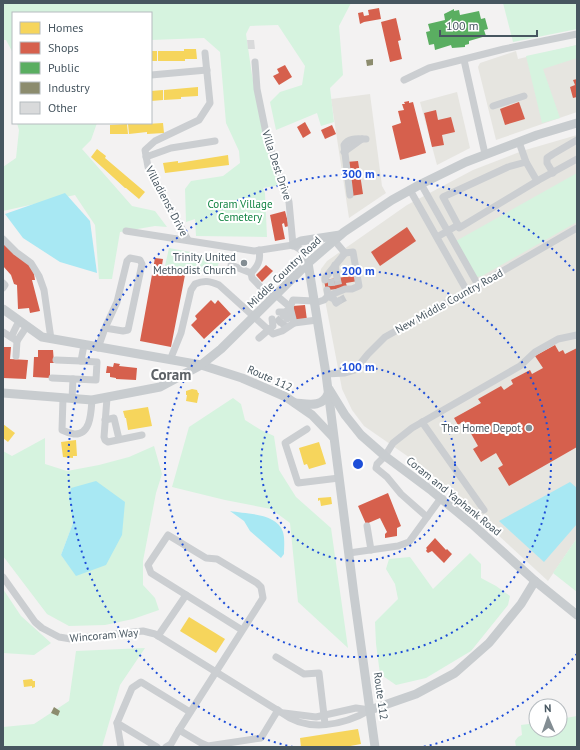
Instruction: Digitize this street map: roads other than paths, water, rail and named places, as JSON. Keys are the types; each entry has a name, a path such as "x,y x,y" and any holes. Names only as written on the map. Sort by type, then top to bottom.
{"main road":[{"name":"Middle Country Road","path":"3,393 92,400 160,386 201,365 221,349 308,263 338,237 410,190 485,154 537,135 577,123"},
{"path":"294,245 301,241 338,237"},
{"path":"308,263 326,374 333,437"},
{"name":"Route 112","path":"5,313 42,337 201,365 242,378 294,402 312,415 333,437 375,747"},
{"path":"294,402 315,405 320,404 326,399 328,390"},
{"name":"Coram and Yaphank Road","path":"328,390 356,429 385,456 441,498 485,535 535,581 577,615"},
{"path":"370,710 416,694 455,673 490,643 521,604 535,581"}],"street":[{"path":"404,80 428,68 504,49 577,34"},
{"name":"Villadienst Drive","path":"188,240 148,167 145,150 155,141 199,120 210,103 205,53"},
{"path":"464,60 485,154"},
{"name":"Villa Dest Drive","path":"255,62 257,89 267,138 289,202 294,245"},
{"path":"152,75 207,70"},
{"path":"493,106 524,96"},
{"path":"350,195 344,145 350,139 364,139"},
{"path":"552,173 547,163 547,158 577,140"},
{"path":"146,156 171,148 215,141"},
{"path":"519,142 526,162 537,182"},
{"path":"526,162 508,167 443,197 459,228 552,173 577,160"},
{"path":"421,184 478,285"},
{"path":"410,190 467,291"},
{"path":"424,215 435,209"},
{"path":"437,237 458,225"},
{"name":"New Middle Country Road","path":"326,374 345,373 355,370 385,337 577,228"},
{"path":"126,230 257,250 294,245 301,250 308,263"},
{"path":"338,237 345,253"},
{"path":"3,239 30,263 39,276 44,290 51,338"},
{"path":"251,274 257,267 260,260 257,250"},
{"path":"274,325 273,334 282,331 293,300 315,302 324,300 345,289 349,293 359,286 353,252 345,253 335,265 331,278"},
{"path":"98,348 105,328 117,302 126,261 130,258 140,260 142,264 128,330 123,332 105,328"},
{"path":"231,265 251,274 252,278 274,297 287,315 317,320"},
{"path":"170,360 181,333 191,290 195,284 202,281 211,281 219,285 254,317 274,325"},
{"path":"3,283 5,286 3,288"},
{"path":"16,356 14,339 24,324"},
{"path":"259,338 274,325"},
{"path":"3,332 14,339"},
{"path":"427,517 401,494 387,477 376,468 377,464 385,456 393,443 399,437 422,422 520,366 535,352 558,339 577,335"},
{"path":"81,361 84,345"},
{"path":"52,378 96,380 96,362 56,360"},
{"path":"73,379 67,399 62,430 67,433 80,434 84,431 90,420 92,400"},
{"path":"107,398 105,440 108,442 142,435"},
{"path":"105,420 114,418 119,439"},
{"path":"422,422 484,510"},
{"path":"307,429 285,443 298,483 339,478"},
{"path":"349,553 398,546 409,542 441,498"},
{"path":"367,526 370,550"},
{"path":"166,747 171,744 263,598 261,587 257,583 217,559 206,558 168,535 148,565 151,573 242,630"},
{"name":"Wincoram Way","path":"3,577 35,622 42,628 59,637 71,639 143,631 158,636 216,671 291,720 304,724 332,724 358,717 370,710"},
{"path":"158,636 186,595"},
{"path":"276,657 304,674 319,673 325,724"},
{"path":"121,747 117,723 132,688 141,682 190,712"},
{"name":"Wincoram Way","path":"280,712 316,717 356,708 370,710"},
{"path":"179,730 208,746 261,738 280,712"},
{"path":"117,723 157,747"}],"water":[{"path":"65,193 90,221 97,273 60,262 23,238 5,214"},
{"path":"96,481 125,502 122,535 106,565 76,576 61,555 73,523 69,497 71,488"},
{"path":"570,482 577,488 577,524 544,562 499,521"},
{"path":"230,511 268,518 280,526 283,532 284,540 284,554 281,558 250,531 244,521"}],"tunnel":[{"path":"337,278 340,291"},
{"path":"331,279 332,290"},
{"path":"339,301 348,296"},
{"path":"276,323 283,316"},
{"path":"281,327 287,319"}],"place":[{"name":"Trinity United Methodist Church","path":"244,263"},
{"name":"The Home Depot","path":"529,428"}],"district":[{"name":"Coram","path":"171,375"}],"park label":[{"name":"Coram Village Cemetery","path":"240,210"}]}
